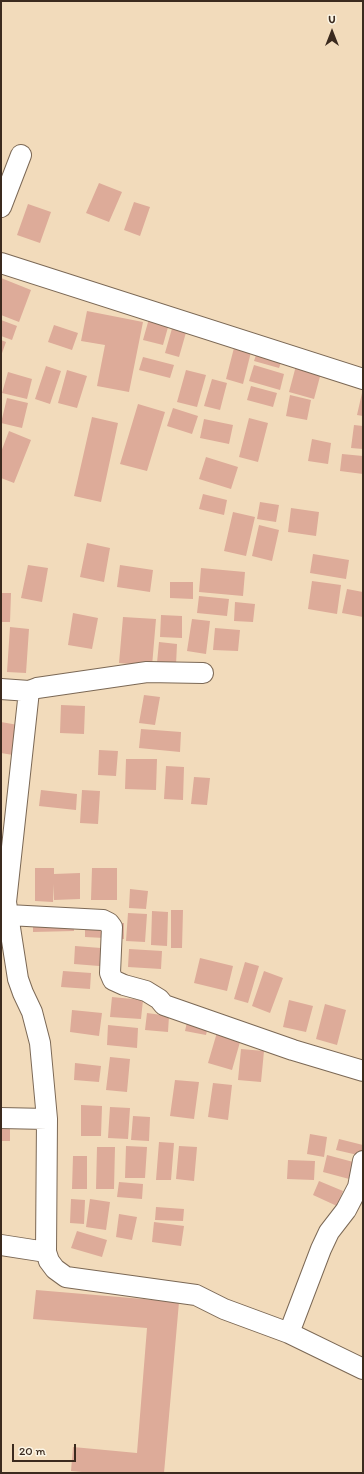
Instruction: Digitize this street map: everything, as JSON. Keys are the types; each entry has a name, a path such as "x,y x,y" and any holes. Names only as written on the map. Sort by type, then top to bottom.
{"street":[{"path":"1,207 21,155"},
{"path":"1,263 363,379"},
{"path":"1,689 29,691 37,688 146,672 204,673"},
{"path":"29,691 6,902 8,916 10,979 23,993 32,1012 40,1043 47,1119 46,1252 52,1265 66,1277 196,1295 289,1334 363,1369"},
{"path":"8,916 103,920 109,923 112,927 110,973 113,980 124,985 146,991 159,999 164,1005 294,1050 363,1071"},
{"path":"1,1118 47,1119"},
{"path":"289,1334 320,1249 329,1232 346,1210 358,1187 363,1161"},
{"path":"1,1245 46,1252"}],"building":[{"path":"99,183 122,192 109,222 86,213"},
{"path":"134,202 150,207 140,236 124,230"},
{"path":"28,204 51,212 40,243 17,235"},
{"path":"1,278 31,290 19,322 1,315"},
{"path":"87,311 143,322 129,392 97,386 105,345 81,341"},
{"path":"150,315 170,320 163,345 143,340"},
{"path":"1,320 17,326 12,340 1,336"},
{"path":"54,325 78,333 72,350 48,342"},
{"path":"173,325 187,329 179,357 165,353"},
{"path":"1,340 6,342 1,356"},
{"path":"235,344 252,348 243,384 226,379"},
{"path":"258,349 283,357 279,368 254,361"},
{"path":"143,357 174,365 170,378 139,370"},
{"path":"297,362 322,369 314,399 289,392"},
{"path":"254,365 284,374 280,390 249,381"},
{"path":"46,366 61,371 50,404 35,399"},
{"path":"67,370 87,376 77,408 58,403"},
{"path":"186,370 206,375 197,407 177,402"},
{"path":"8,372 32,379 27,399 2,393"},
{"path":"212,379 227,383 220,410 204,406"},
{"path":"251,386 277,393 273,407 247,400"},
{"path":"363,393 363,416 357,415"},
{"path":"290,395 311,400 307,420 286,416"},
{"path":"7,398 28,403 22,428 1,423"},
{"path":"138,404 165,412 147,471 120,464"},
{"path":"173,408 198,416 192,434 167,426"},
{"path":"92,417 118,423 101,502 74,496"},
{"path":"249,418 268,423 258,462 239,457"},
{"path":"204,419 233,425 229,444 200,438"},
{"path":"354,425 363,426 363,449 351,448"},
{"path":"9,431 31,440 14,483 1,478 1,452"},
{"path":"312,439 331,443 328,464 308,461"},
{"path":"342,454 363,456 363,474 340,471"},
{"path":"206,457 238,467 231,489 199,479"},
{"path":"203,494 227,500 224,515 199,509"},
{"path":"260,502 279,505 276,522 257,519"},
{"path":"291,508 319,512 316,536 288,532"},
{"path":"233,512 255,517 246,556 224,551"},
{"path":"259,525 279,530 272,561 252,556"},
{"path":"87,543 110,548 104,582 80,577"},
{"path":"313,554 349,560 346,579 310,573"},
{"path":"28,565 48,568 42,602 21,598"},
{"path":"120,565 153,570 150,592 117,587"},
{"path":"201,568 245,572 243,596 199,592"},
{"path":"312,581 341,585 337,614 308,609"},
{"path":"170,582 193,582 193,599 170,598"},
{"path":"347,589 363,592 363,617 342,613"},
{"path":"1,593 11,593 10,622 1,622"},
{"path":"199,596 229,599 227,616 197,613"},
{"path":"235,602 255,604 253,622 234,621"},
{"path":"73,613 98,618 92,649 68,645"},
{"path":"161,615 182,616 182,638 160,637"},
{"path":"123,617 156,619 152,666 119,663"},
{"path":"192,619 210,621 206,654 187,651"},
{"path":"10,627 29,629 26,673 7,672"},
{"path":"215,628 240,630 238,651 213,650"},
{"path":"159,642 177,644 176,665 157,663"},
{"path":"144,695 160,697 155,725 139,723"},
{"path":"61,705 85,706 84,734 60,733"},
{"path":"1,722 18,725 13,755 1,753"},
{"path":"141,729 181,732 180,752 139,748"},
{"path":"99,750 118,751 116,776 98,775"},
{"path":"126,759 157,759 156,790 125,789"},
{"path":"166,766 184,767 183,800 164,799"},
{"path":"194,777 210,778 207,805 191,804"},
{"path":"41,790 77,794 76,810 39,806"},
{"path":"82,790 100,791 98,824 80,823"},
{"path":"35,868 54,868 54,874 80,873 80,899 54,900 54,884 53,902 35,901"},
{"path":"92,868 117,868 117,900 91,900"},
{"path":"130,889 148,891 146,909 129,908"},
{"path":"33,909 73,909 74,931 33,932"},
{"path":"171,910 183,910 182,948 171,948"},
{"path":"152,911 168,912 167,946 151,945"},
{"path":"128,913 147,914 145,942 126,941"},
{"path":"85,922 124,923 124,939 85,937"},
{"path":"75,946 114,949 112,967 74,964"},
{"path":"129,949 162,951 161,969 128,967"},
{"path":"200,958 233,966 227,991 194,983"},
{"path":"245,962 259,966 248,1003 234,999"},
{"path":"63,971 91,973 90,989 61,987"},
{"path":"264,971 283,978 270,1013 252,1006"},
{"path":"112,997 143,1000 141,1019 110,1017"},
{"path":"289,1000 313,1006 306,1032 283,1027"},
{"path":"325,1004 346,1010 337,1045 316,1039"},
{"path":"190,1009 211,1013 206,1035 185,1031"},
{"path":"72,1010 102,1013 99,1036 70,1032"},
{"path":"147,1013 169,1016 168,1032 145,1030"},
{"path":"108,1025 138,1028 137,1048 107,1045"},
{"path":"218,1029 242,1035 232,1070 208,1063"},
{"path":"241,1049 264,1051 261,1082 238,1080"},
{"path":"110,1057 130,1059 127,1092 106,1090"},
{"path":"75,1063 101,1066 99,1082 74,1080"},
{"path":"175,1080 199,1082 194,1119 170,1116"},
{"path":"213,1083 232,1085 228,1120 208,1117"},
{"path":"81,1105 102,1106 101,1136 81,1136"},
{"path":"110,1107 130,1108 128,1139 108,1138"},
{"path":"133,1116 150,1117 149,1141 131,1140"},
{"path":"10,1123 10,1141 1,1141 1,1124"},
{"path":"310,1134 327,1137 324,1157 307,1154"},
{"path":"339,1139 363,1145 362,1156 336,1150"},
{"path":"159,1142 174,1143 171,1180 156,1180"},
{"path":"126,1146 147,1147 145,1178 125,1178"},
{"path":"179,1146 197,1147 194,1181 176,1179"},
{"path":"97,1147 115,1147 114,1189 96,1189"},
{"path":"327,1155 357,1163 353,1180 323,1172"},
{"path":"73,1156 87,1156 87,1189 72,1189"},
{"path":"288,1160 315,1161 314,1180 287,1179"},
{"path":"319,1181 343,1191 337,1206 313,1195"},
{"path":"119,1182 143,1184 142,1199 117,1197"},
{"path":"71,1199 85,1200 84,1224 70,1223"},
{"path":"90,1199 110,1202 106,1230 86,1227"},
{"path":"156,1207 184,1209 183,1221 155,1220"},
{"path":"119,1214 137,1217 132,1240 116,1237"},
{"path":"154,1222 184,1226 181,1246 152,1242"},
{"path":"77,1231 107,1240 102,1257 71,1248"},
{"path":"36,1290 179,1302 164,1473 93,1473 71,1471 73,1447 137,1453 147,1328 33,1319"}]}
